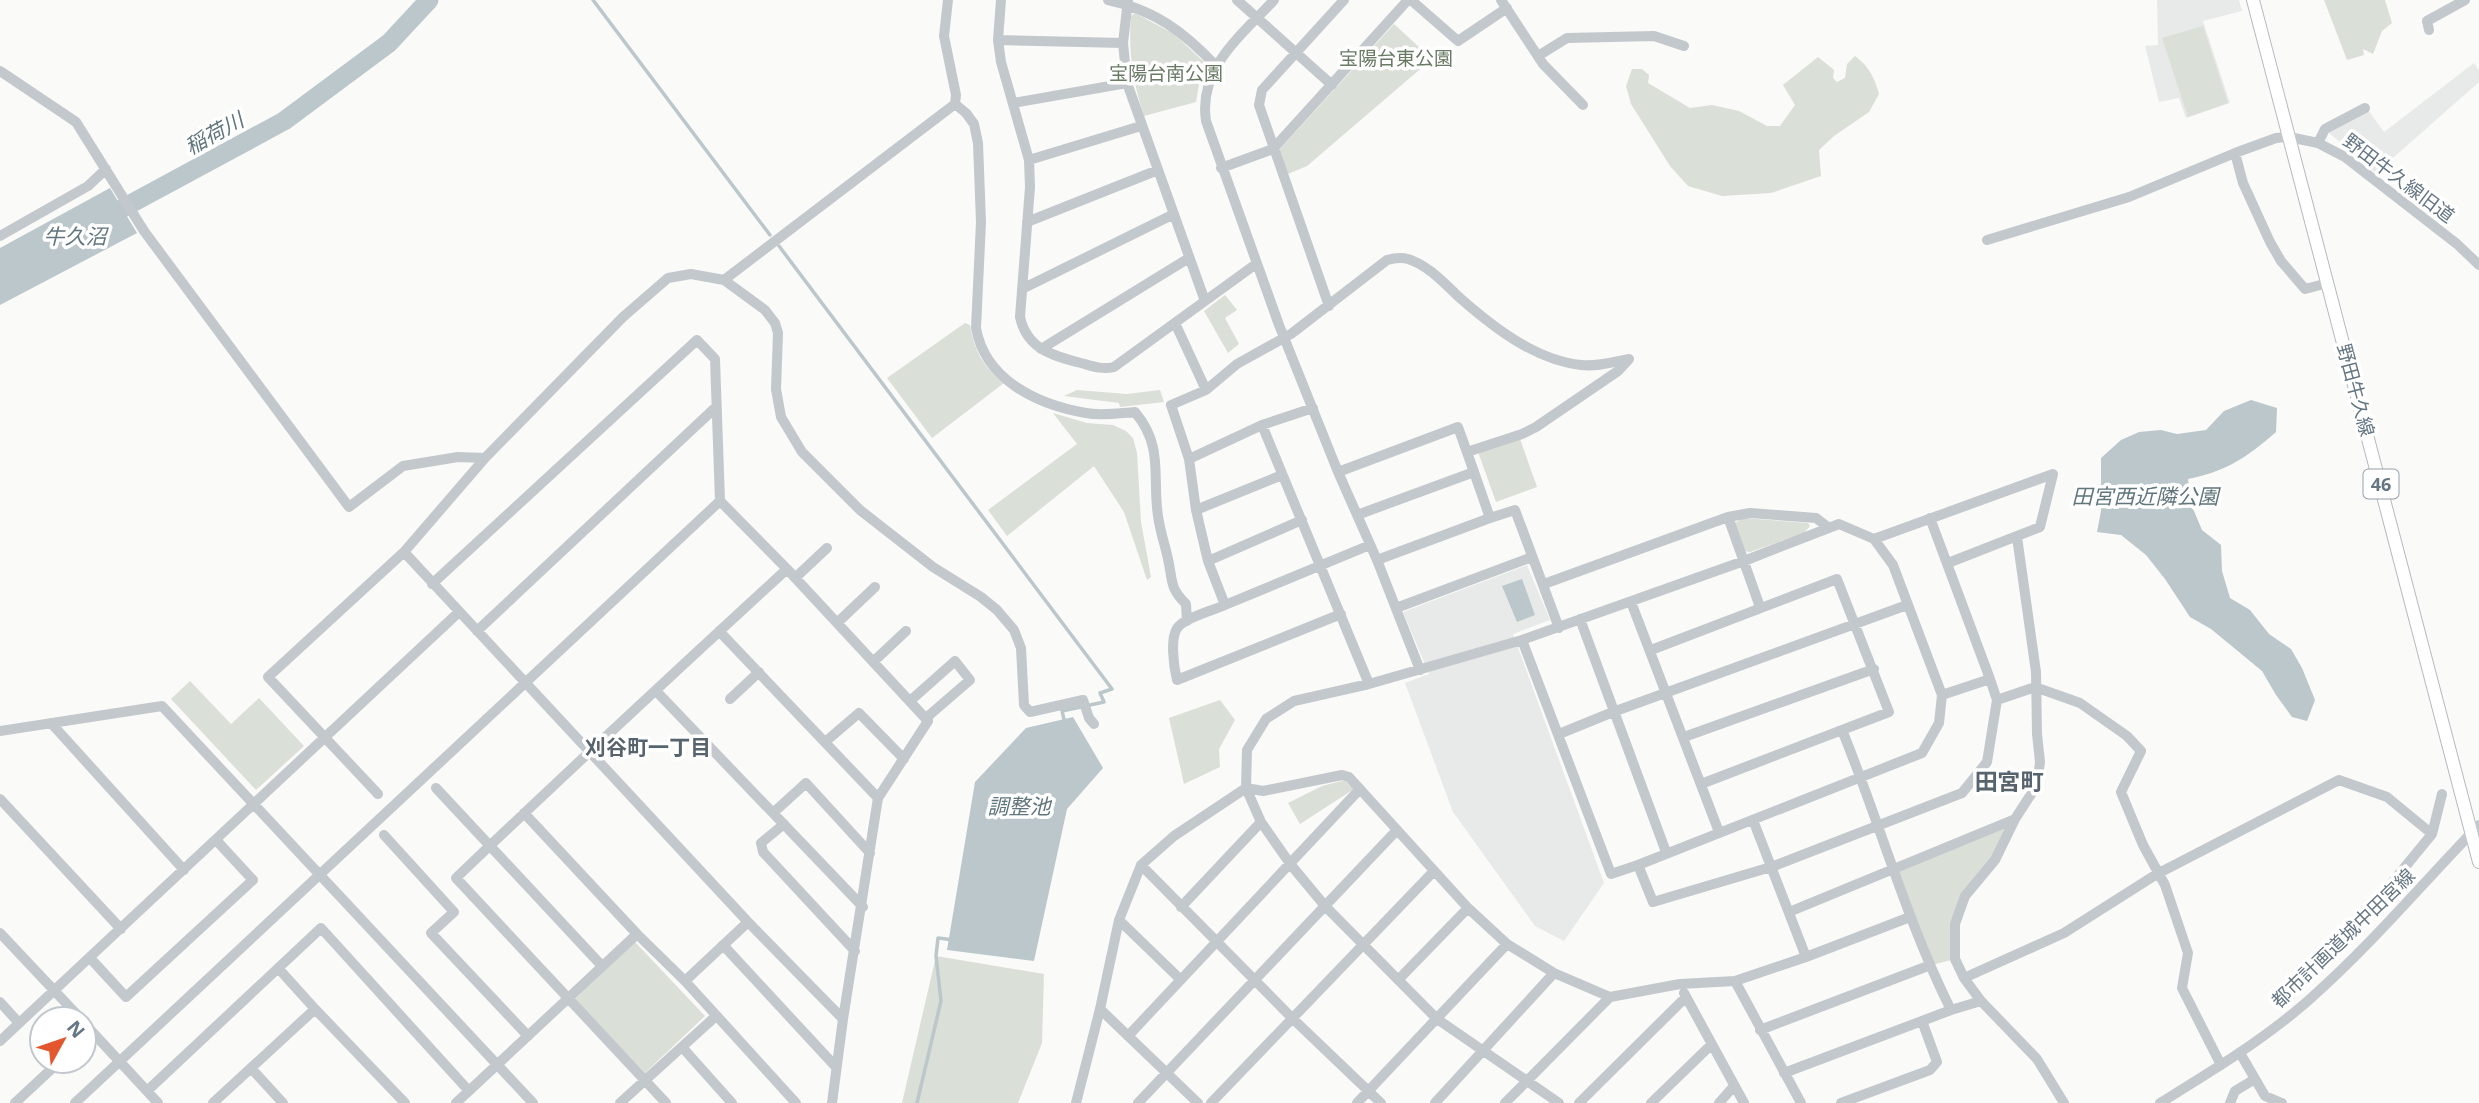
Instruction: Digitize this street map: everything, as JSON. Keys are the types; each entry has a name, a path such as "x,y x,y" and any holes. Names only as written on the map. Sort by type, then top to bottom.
{"main road":[{"name":"野田牛久線","path":"2253,0 2328,283 2342,355 2475,829 2479,862"}],"street":[{"path":"724,280 955,104 956,95 944,36 948,0"},
{"path":"1002,0 998,40 1001,62 1028,160 1030,187 1020,317 1029,338 1054,356 1107,369 1120,363 1256,264"},
{"path":"1108,0 1128,2 1166,21 1216,66"},
{"path":"1237,0 1332,85"},
{"path":"1273,0 1216,66 1206,92 1205,111 1209,133 1284,338 1420,670"},
{"path":"1329,306 1259,110 1259,99 1262,90 1344,0"},
{"path":"1221,168 1273,149 1409,0 1458,41 1504,4 1538,56 1583,105"},
{"path":"2429,30 2427,21 2465,0"},
{"path":"1128,2 1123,43 1128,83 1205,301"},
{"path":"1538,56 1567,38 1654,36 1685,46"},
{"path":"998,40 1123,43"},
{"path":"0,71 76,122 144,231 349,507 403,466 458,457 485,458"},
{"path":"1013,103 1128,83"},
{"path":"955,104 974,124 978,143 981,212 975,328 978,344 993,368 1006,380 1039,401 1084,413 1135,412 1145,424 1154,446 1158,516 1171,582 1175,592 1186,604 1187,621"},
{"path":"2318,143 2325,129 2365,108"},
{"path":"1028,160 1141,126"},
{"path":"1987,240 2129,197 2235,153 2276,138 2289,137"},
{"name":"野田牛久線旧道","path":"2289,137 2318,143 2345,157 2457,244 2479,265"},
{"path":"2235,153 2254,210 2281,261 2305,289 2328,283"},
{"path":"1027,222 1158,170"},
{"path":"0,236 109,174"},
{"path":"1022,289 1174,214"},
{"path":"1225,605 1208,561 1196,510 1189,458 1171,405 1206,390 1237,364 1284,338 1387,260 1396,257 1409,259 1427,269 1467,304 1533,350 1579,365 1629,359 1618,371 1536,427 1467,452"},
{"path":"1041,349 1189,258"},
{"path":"378,794 268,677 404,552 485,458 623,317 668,278 691,274 724,280 765,310 775,323 778,333 776,389 781,416 802,453 860,510 933,567 981,597 997,610 1014,630 1021,648 1024,705 1030,712 1083,700 1094,724"},
{"path":"1175,323 1206,390"},
{"path":"432,584 697,340 715,359 720,501 791,573 928,721 878,798 832,1103"},
{"path":"477,631 716,407"},
{"path":"1189,458 1262,425 1313,408"},
{"path":"1262,425 1369,684"},
{"path":"1338,472 1458,426 1490,518"},
{"path":"1357,515 1474,472"},
{"path":"1874,539 2053,474 2040,527 1948,563"},
{"path":"1196,510 1282,475"},
{"path":"75,1103 720,501"},
{"path":"1377,560 1515,510 1559,628"},
{"path":"1544,584 1728,517 1750,513 1816,518 1829,528"},
{"path":"1728,517 1760,607"},
{"path":"1638,865 1653,902 1771,867 1962,793 1987,762 1997,700 1930,518"},
{"path":"1208,561 1302,520"},
{"path":"1522,640 1611,874 1922,753 1939,723 1942,695 1893,565 1874,539 1839,524 1559,628 1420,670 1294,701 1266,719 1247,750 1246,788 1261,822 1291,865 1325,906 1437,1019 1559,1103"},
{"path":"2017,537 2036,672 2040,762 2037,785 2015,819 1995,860 1965,896 1955,924 1955,959 1964,978 1981,1000 2037,1059 2064,1103"},
{"path":"1341,614 1177,680 1173,666 1174,633 1180,625 1370,545"},
{"path":"666,1103 456,878 719,631 791,573 827,548"},
{"path":"404,552 748,922 843,1019"},
{"path":"1396,608 1532,557"},
{"path":"1651,650 1837,579 1874,669 1889,712 1701,784"},
{"path":"837,623 875,587"},
{"path":"1631,602 1719,832"},
{"path":"1559,734 1907,604"},
{"path":"0,1041 460,612"},
{"path":"1580,619 1666,852"},
{"path":"719,631 878,798"},
{"path":"873,662 906,631"},
{"path":"910,701 955,662 970,680 926,718"},
{"path":"1684,737 1874,669"},
{"path":"730,699 759,672"},
{"path":"1942,695 1990,679"},
{"path":"1997,700 2035,687 2080,703 2127,736 2141,751 2122,792 2157,874 2165,885 2188,953 2182,988 2221,1065"},
{"path":"657,692 863,907"},
{"path":"0,731 162,706 533,1103"},
{"path":"825,742 859,713 904,759"},
{"path":"51,723 184,870"},
{"path":"1842,730 1928,965 1951,1010"},
{"path":"1076,1103 1119,920 1141,865 1174,836 1246,788 1275,790 1342,775 1349,777 1468,908 1507,944 1554,974 1610,997 1680,984 1735,981 1910,917"},
{"path":"1964,978 2064,933 2157,874 2339,780 2387,797 2432,834"},
{"path":"773,813 806,783 870,853"},
{"path":"436,788 602,966"},
{"path":"1128,1036 1360,789"},
{"path":"2323,954 2391,884 2432,834 2442,794"},
{"path":"0,799 121,929"},
{"path":"524,813 637,934 685,981 796,1103"},
{"path":"1789,912 2015,819"},
{"path":"1753,820 1806,957"},
{"path":"1181,906 1261,822"},
{"path":"784,824 761,843 763,852 855,951"},
{"name":"都市計画道城中田宮線","path":"2160,1103 2240,1053 2309,1000 2475,829"},
{"path":"1138,1103 1397,831"},
{"path":"384,835 454,912 431,933 528,1036"},
{"path":"90,958 126,997 253,880 216,840"},
{"path":"1141,865 1215,942 1381,1103"},
{"path":"1211,1103 1434,871"},
{"path":"2391,884 2412,896"},
{"path":"1398,980 1468,908"},
{"path":"1119,920 1181,980"},
{"path":"685,981 748,922"},
{"path":"147,1091 321,928 469,1091"},
{"path":"0,933 68,1005"},
{"path":"456,1103 637,934"},
{"path":"1357,1103 1507,944"},
{"path":"723,946 836,1067"},
{"path":"1760,1030 1928,965"},
{"path":"278,968 405,1103"},
{"path":"1435,1103 1484,1053 1554,974"},
{"path":"1735,981 1801,1103"},
{"path":"1680,984 1744,1103"},
{"path":"1506,1103 1610,997"},
{"path":"1579,1103 1686,997"},
{"path":"1784,1073 1981,1000"},
{"path":"0,1002 19,1023"},
{"path":"214,1103 315,1009"},
{"path":"1100,1009 1198,1103"},
{"path":"620,1103 716,1016"},
{"path":"1841,1103 1930,1070 1937,1062 1922,1021"},
{"path":"98,1043 120,1062 158,1103"},
{"path":"1651,1103 1711,1045"},
{"path":"682,1046 732,1103"},
{"path":"2240,1053 2265,1096 2283,1103"},
{"path":"251,1068 283,1103"},
{"path":"15,1103 45,1075"},
{"path":"2230,1103 2235,1091 2255,1079"},
{"path":"1719,1103 1734,1086"}],"shaded area":[{"path":"2157,0 2239,0 2242,11 2203,21 2230,103 2186,118 2179,98 2159,102 2145,46 2158,45"},
{"path":"2474,63 2479,70 2479,82 2376,173 2328,132 2368,110 2384,132"},
{"path":"1527,565 1550,620 1513,634 1604,883 1564,941 1535,926 1453,812 1405,683 1429,674 1403,612"}],"green space":[{"path":"2324,0 2385,0 2392,23 2382,31 2373,54 2363,49 2364,55 2347,60"},
{"name":"宝陽台南公園","path":"1135,13 1174,34 1205,63 1207,68 1199,84 1196,102 1144,116 1134,79 1131,54 1131,16"},
{"name":"宝陽台東公園","path":"1394,24 1432,59 1307,166 1288,174 1279,150"},
{"path":"2203,26 2228,103 2188,117 2162,38"},
{"path":"1855,56 1871,73 1879,94 1869,112 1819,150 1821,176 1771,193 1722,196 1688,186 1670,166 1631,104 1626,86 1632,69 1642,69 1649,75 1648,83 1690,108 1712,105 1739,111 1767,126 1780,126 1795,105 1783,85 1818,57 1834,70 1833,78 1837,82 1845,78 1847,64"},
{"path":"1225,295 1237,310 1225,318 1239,344 1228,353 1204,311"},
{"path":"965,323 970,325 974,342 990,371 1004,383 932,438 887,378"},
{"path":"1077,390 1127,394 1160,390 1164,402 1120,407 1119,403 1064,396"},
{"path":"1053,413 1087,423 1113,425 1133,438 1137,453 1141,522 1151,577 1147,580 1124,512 1094,466 1007,536 988,510 1077,444"},
{"path":"1519,436 1537,487 1496,502 1477,449"},
{"path":"1743,518 1808,523 1810,526 1804,533 1750,552 1743,551 1733,524"},
{"path":"190,681 231,724 259,698 304,746 256,790 171,699"},
{"path":"1220,700 1235,720 1219,749 1220,767 1184,784 1169,718"},
{"path":"1345,780 1354,789 1300,824 1288,803 1322,786"},
{"path":"2015,819 1995,860 1965,896 1955,924 1955,959 1928,966 1892,871"},
{"path":"635,942 705,1016 645,1073 575,999"},
{"path":"936,956 1044,974 1042,1043 1018,1103 902,1103"}],"water":[{"name":"牛久沼","path":"110,188 137,233 0,305 0,248"},
{"name":"田宮西近隣公園","path":"2251,400 2277,408 2276,432 2235,462 2214,472 2188,479 2191,504 2202,530 2221,545 2222,571 2230,598 2250,610 2269,634 2291,649 2302,668 2315,700 2307,721 2292,717 2262,671 2211,629 2190,617 2146,555 2121,535 2097,532 2101,511 2101,458 2121,440 2139,432 2161,430 2177,434 2206,430 2224,411"},
{"path":"1522,579 1535,615 1517,622 1502,586"},
{"name":"調整池","path":"1073,717 1103,768 1067,809 1034,961 947,950 975,782 1026,728"}],"waterway":[{"name":"稲荷川","path":"110,215 284,121 389,43 429,0"},
{"path":"593,0 770,235"},
{"path":"779,246 1112,689 1100,693 1104,702 1062,711 1065,723"},
{"path":"917,1103 941,1001 936,956 938,938 954,940"}],"district":[{"name":"刈谷町一丁目","path":"648,747"},
{"name":"田宮町","path":"2009,781"}]}
